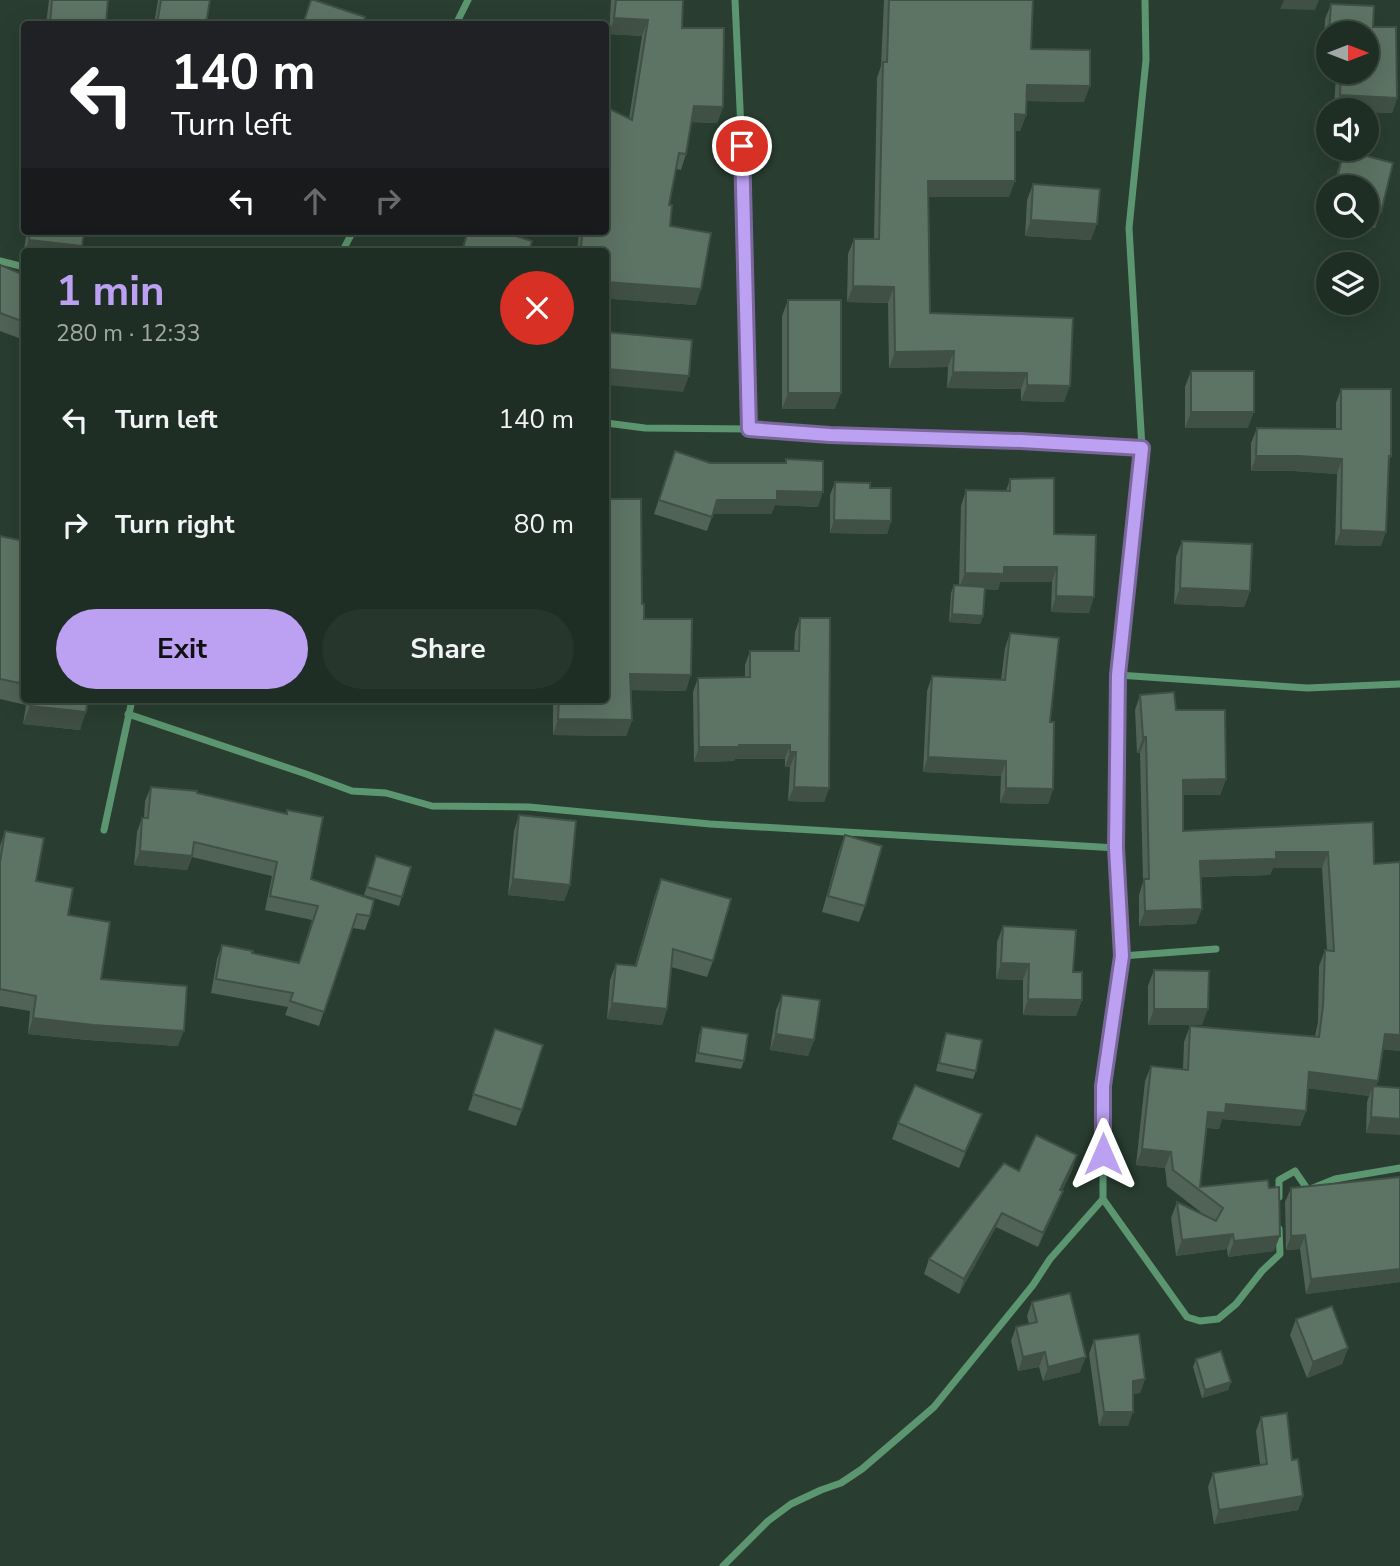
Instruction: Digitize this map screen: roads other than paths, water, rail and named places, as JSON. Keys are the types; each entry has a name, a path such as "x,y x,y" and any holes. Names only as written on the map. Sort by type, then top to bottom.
{"street":[{"path":"458,21 468,0"},
{"path":"735,0 743,173 749,429"},
{"path":"1145,0 1146,60 1129,228 1142,448 1118,675 1116,848 1122,956 1103,1086 1103,1199 1188,1317 1200,1321 1218,1319 1236,1304 1262,1271 1280,1254 1279,1217"},
{"path":"0,261 21,266"},
{"path":"609,423 645,428 749,429 1142,448"},
{"path":"1118,675 1307,688 1400,684"},
{"path":"104,830 131,703"},
{"path":"128,714 352,791 386,793 432,806 528,807 710,824 1116,848"},
{"path":"1122,956 1216,950"},
{"path":"1279,1205 1279,1180 1295,1171 1308,1190 1335,1179 1400,1168"},
{"path":"723,1566 768,1521 791,1504 841,1483 862,1469 934,1407 1033,1285 1050,1259 1103,1199"}]}
